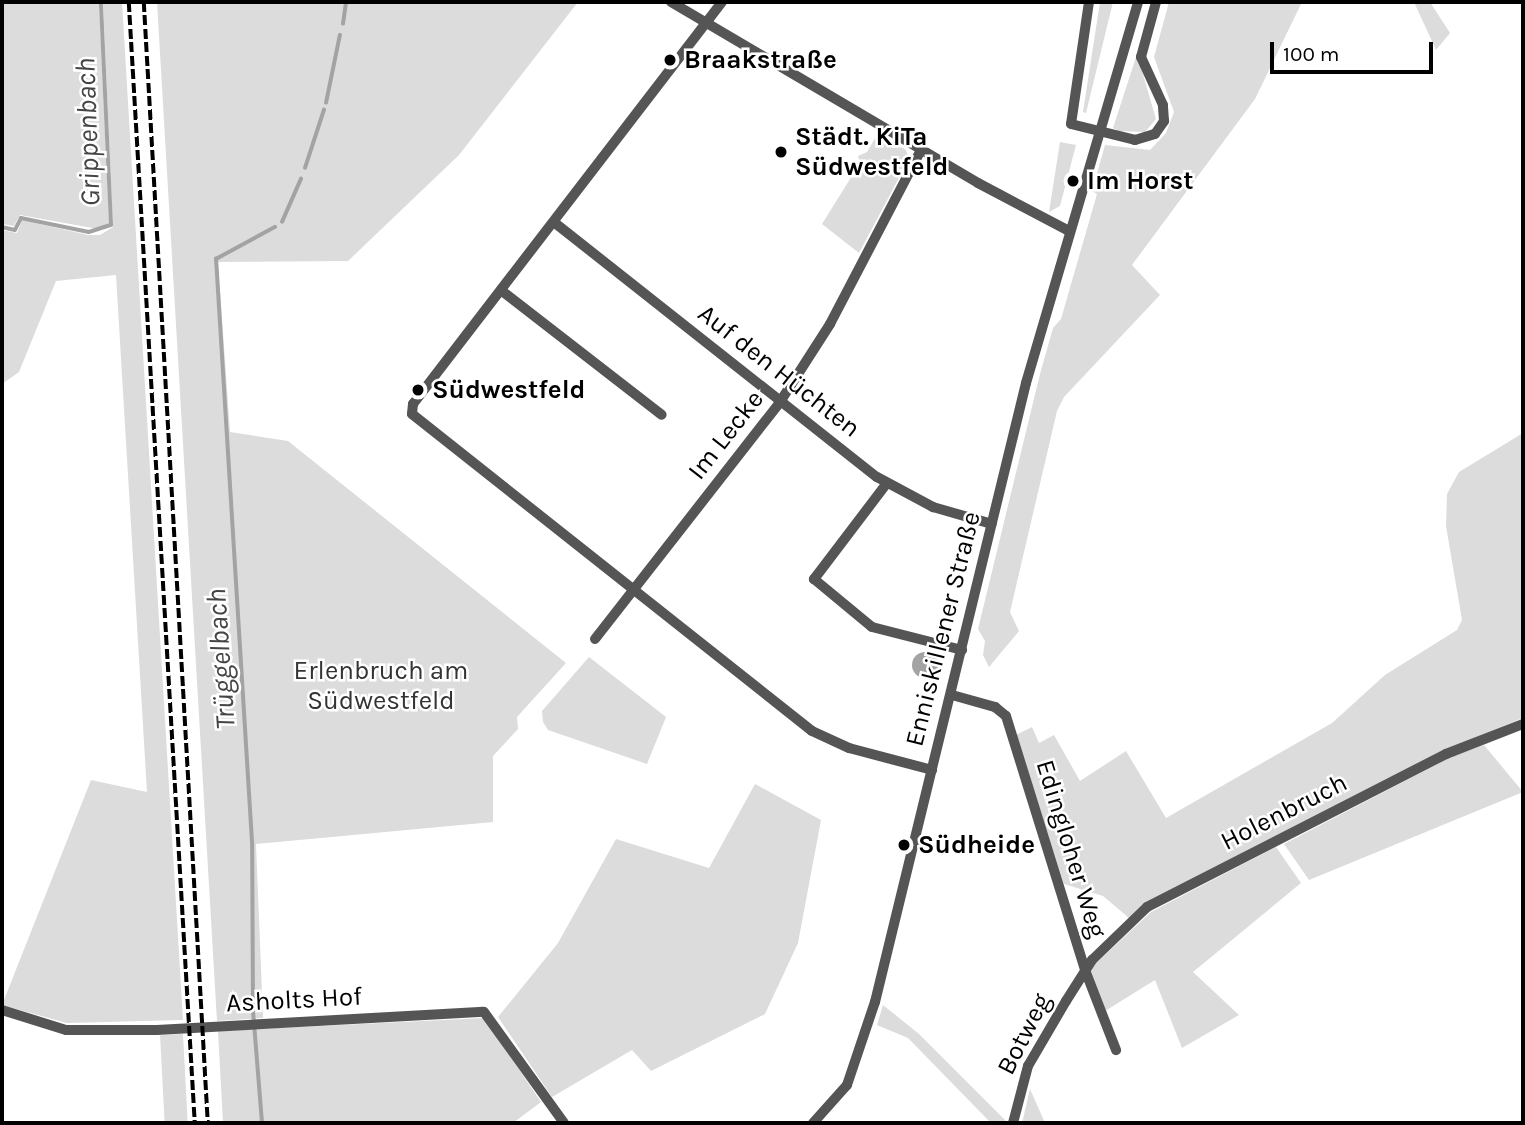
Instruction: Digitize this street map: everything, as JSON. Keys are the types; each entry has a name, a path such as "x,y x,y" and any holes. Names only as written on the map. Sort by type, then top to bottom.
{"street":[{"path":"671,2 921,150 1069,231"},
{"path":"722,2 555,223 413,404 412,414 812,731 858,751 932,770"},
{"path":"1089,2 1071,124 1098,134 1146,139 1164,121 1163,105 1141,57 1156,2"},
{"name":"Enniskillener Straße","path":"813,1123 835,1102 856,1065 952,695 992,524 1069,231 1138,2"},
{"name":"Im Lecke","path":"633,591 780,402 830,324 921,150"},
{"name":"Auf den Hüchten","path":"555,223 780,402 887,483 933,508 992,524"},
{"path":"502,290 662,415"},
{"path":"887,483 814,579 872,627 962,650"},
{"path":"595,639 633,591"},
{"name":"Edingloher Weg","path":"952,695 995,707 1006,716 1085,970 1116,1050"},
{"name":"Holenbruch","path":"1085,970 1147,907 1446,754 1523,724"},
{"name":"Botweg","path":"1013,1123 1028,1066 1085,970"},
{"name":"Asholts Hof","path":"2,1010 66,1030 249,1025 484,1012 564,1123"}],"green space":[{"path":"2,2 99,2 109,223 98,229 20,215 14,226 2,224"},
{"path":"103,2 122,2 183,1020 67,1023 2,1005 91,780 147,792 116,275 56,281 19,372 2,384 2,230 17,233 22,220 88,235 100,235 113,227"},
{"name":"Erlenbruch am Südwestfeld","path":"157,2 578,2 459,155 348,261 218,262 230,432 288,441 566,663 517,717 518,729 493,756 493,822 256,844 263,1018 217,1021"},
{"path":"1100,2 1113,2 1086,113 1083,112"},
{"path":"1169,2 1302,2 1255,99 1132,265 1160,295 1064,397 1057,411 1010,612 1019,631 989,667 983,655 985,641 978,629 1040,374 1053,328 1061,319 1097,194 1092,191 1105,145 1150,150 1166,133 1174,112 1154,57"},
{"path":"1414,2 1430,2 1450,33 1436,50"},
{"path":"1137,54 1156,119 1145,132 1119,131 1113,128"},
{"path":"878,133 906,150 909,159 859,253 822,224 860,163 858,156 867,152"},
{"path":"1060,142 1076,145 1060,206 1049,212"},
{"path":"1523,433 1523,718 1445,750 1129,918 1103,896 1064,884 1016,735 1032,727 1039,743 1054,735 1080,781 1126,751 1166,818 1332,723 1385,675 1457,630 1462,620 1446,526 1447,494 1459,472"},
{"path":"589,657 666,717 647,764 548,730 543,722 542,711"},
{"path":"1484,745 1523,792 1309,880 1284,844 1449,758"},
{"path":"755,784 821,820 798,943 765,1014 651,1071 632,1050 552,1097 498,1017 558,943 616,839 709,868"},
{"path":"1276,847 1301,883 1193,972 1239,1015 1182,1048 1155,980 1105,1011 1090,972 1094,965 1151,912"},
{"path":"883,1005 919,1034 1008,1123 991,1123 908,1038 877,1025"},
{"path":"484,1018 541,1102 513,1123 223,1123 218,1031"},
{"path":"183,1034 188,1123 165,1123 160,1035"},
{"path":"1030,1089 1045,1123 1022,1123"}],"shaded area":[{"path":"925,652 934,656 938,665 934,674 925,678 916,674 912,665 916,656"}],"waterway":[{"name":"Grippenbach","path":"2,227 15,230 21,218 89,232 111,225 101,2"},
{"name":"Trüggelbach","path":"343,24 346,2"},
{"name":"Trüggelbach","path":"326,103 340,35"},
{"name":"Trüggelbach","path":"305,168 324,110"},
{"name":"Trüggelbach","path":"282,222 301,179"},
{"name":"Trüggelbach","path":"262,1123 253,1010 252,842 216,259 275,227"}],"railway":[{"path":"129,2 195,1123"},
{"path":"144,2 208,1123"}],"place":[{"name":"Braakstraße","path":"670,60"},
{"name":"Städt. KiTa Südwestfeld","path":"781,152"},
{"name":"Im Horst","path":"1073,181"},
{"name":"Südwestfeld","path":"418,390"},
{"name":"Südheide","path":"904,845"}]}
